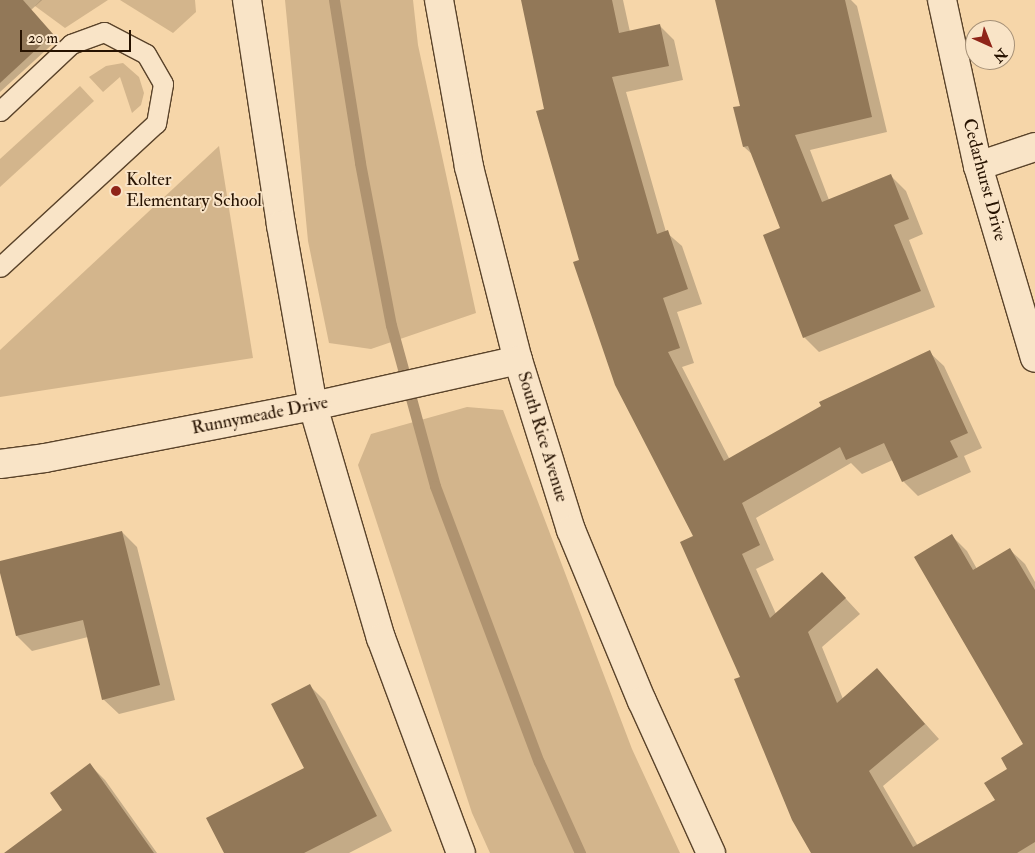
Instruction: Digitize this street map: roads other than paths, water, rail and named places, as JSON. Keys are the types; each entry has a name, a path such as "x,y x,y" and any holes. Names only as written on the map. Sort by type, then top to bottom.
{"street":[{"path":"247,0 281,225 313,406 381,638 460,853"},
{"name":"South Rice Avenue","path":"439,0 469,167 518,360 571,530 642,701 711,853"},
{"name":"Cedarhurst Drive","path":"942,0 978,166 1035,358"},
{"path":"978,166 1035,147"},
{"name":"Runnymeade Drive","path":"0,464 46,458 313,406 518,360"}],"lane":[{"path":"0,111 72,44 104,32 146,54 163,84 156,123 0,268"}],"waterway":[{"path":"334,0 360,163 391,325 435,486 539,762 580,853"}],"place":[{"name":"Kolter Elementary School","path":"116,191"}]}
